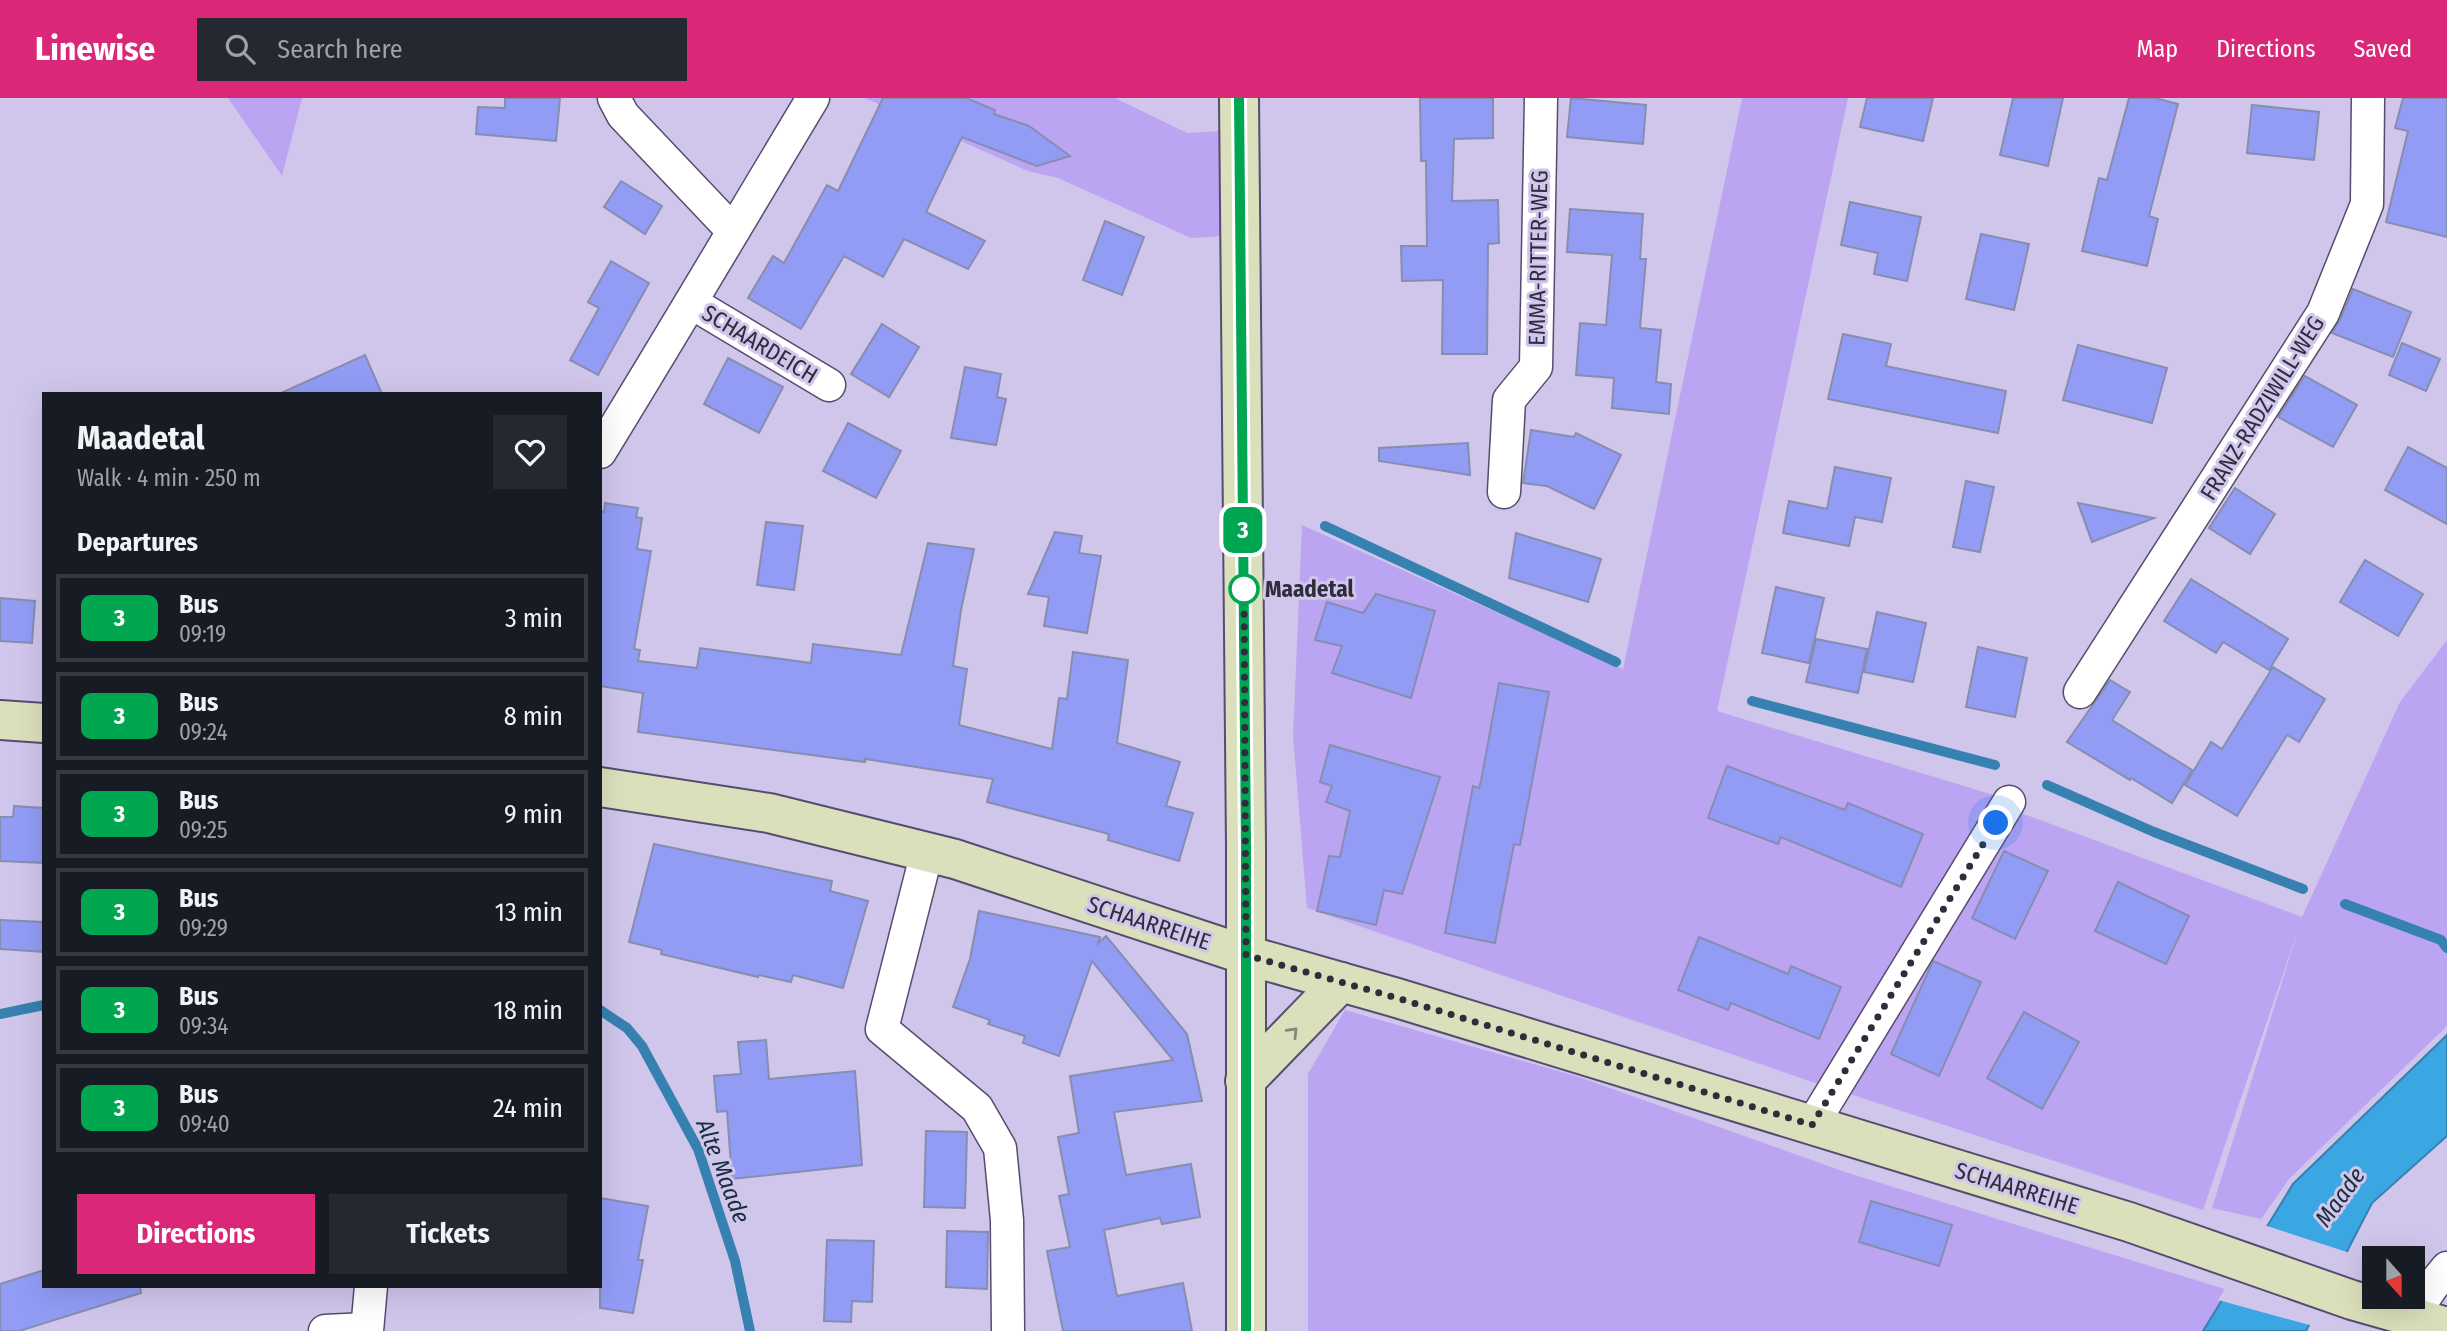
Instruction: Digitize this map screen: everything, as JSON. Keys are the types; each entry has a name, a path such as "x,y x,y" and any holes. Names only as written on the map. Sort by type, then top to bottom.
{"main road":[{"path":"1239,98 1246,955 1246,1331"},
{"path":"0,720 42,723"},
{"name":"SCHAARREIHE","path":"602,787 769,813 956,859 1246,955 2129,1222 2423,1325"},
{"path":"1245,1081 1340,982"}],"street":[{"path":"614,98 623,115 733,230"},
{"name":"SCHAARDEICH","path":"602,449 813,98"},
{"name":"EMMA-RITTER-WEG","path":"1504,492 1509,400 1536,366 1541,98"},
{"name":"FRANZ-RADZIWILL-WEG","path":"2080,692 2323,313 2367,204 2368,98"},
{"name":"SCHAARDEICH","path":"692,303 829,385"},
{"path":"1812,1125 2008,802"},
{"path":"927,852 882,1029 977,1108 1000,1148 1007,1220 1008,1331"},
{"path":"2423,1325 2431,1287 2447,1268"},
{"path":"325,1331 366,1330 371,1288"}],"shaded area":[{"path":"228,98 302,98 282,176"},
{"path":"865,98 1115,98 1187,133 1239,130 1240,235 1191,238 1058,178 1028,171"},
{"path":"1742,98 1848,98 1717,711 1997,796 1827,1087 1307,908 1293,736 1302,525 1623,669"},
{"path":"2447,640 2447,1026 2289,1179 2261,1219 2212,1208 2299,927 2203,1210 1850,1094 2021,813 2302,917 2400,702"},
{"path":"1345,1010 1579,1077 1848,1173 2228,1290 2203,1331 1308,1331 1308,1074"}],"water":[{"name":"Maade","path":"2447,1035 2447,1136 2372,1203 2306,1331 2203,1331 2293,1184"}],"pier":[{"path":"2264,1225 2350,1253 2313,1326 2218,1300"}],"building":[{"path":"505,98 560,98 556,141 476,134 478,107 505,108"},
{"path":"883,98 966,98 995,110 994,114 1029,126 1070,156 1037,166 962,137 926,212 985,241 968,269 904,239 883,277 844,256 801,329 748,298 773,256 784,263 827,185 838,191"},
{"path":"1420,98 1493,98 1493,138 1454,139 1452,201 1498,200 1499,243 1488,244 1487,354 1442,354 1443,280 1402,281 1401,246 1427,246 1426,161 1421,161"},
{"path":"1571,98 1646,105 1643,144 1567,137"},
{"path":"1867,98 1933,98 1923,141 1860,127"},
{"path":"2013,98 2063,98 2048,166 2000,155"},
{"path":"2129,98 2155,98 2178,104 2149,216 2158,219 2147,266 2082,251 2099,178 2107,180"},
{"path":"2403,98 2447,98 2447,237 2386,222 2408,131 2395,128"},
{"path":"2252,105 2319,112 2314,160 2247,153"},
{"path":"621,181 662,206 645,234 604,207"},
{"path":"1850,202 1921,217 1907,281 1874,274 1878,253 1841,245"},
{"path":"1570,209 1643,214 1640,259 1646,259 1640,328 1661,330 1656,382 1671,384 1669,414 1612,408 1614,378 1576,375 1580,323 1606,325 1612,255 1567,252"},
{"path":"1105,221 1144,237 1122,295 1083,280"},
{"path":"1981,234 2029,244 2014,310 1966,299"},
{"path":"611,261 649,283 598,375 570,360 599,308 588,302"},
{"path":"2353,289 2411,312 2393,357 2332,333"},
{"path":"882,324 919,347 889,397 851,374"},
{"path":"1843,334 1891,344 1886,366 2006,391 1998,433 1828,399"},
{"path":"2402,343 2440,359 2426,391 2389,375"},
{"path":"2078,345 2167,368 2152,423 2063,400"},
{"path":"365,355 381,392 283,392"},
{"path":"728,358 783,387 759,433 704,404"},
{"path":"965,367 1001,374 997,397 1006,399 996,445 951,438"},
{"path":"2305,376 2357,405 2333,447 2278,417"},
{"path":"848,423 901,451 876,498 823,471"},
{"path":"1531,430 1574,437 1576,433 1621,455 1594,509 1547,486 1523,483"},
{"path":"1468,443 1470,475 1379,461 1379,448"},
{"path":"2408,447 2447,468 2447,524 2385,490"},
{"path":"1835,467 1891,478 1882,522 1855,517 1849,546 1783,533 1789,501 1827,509"},
{"path":"1966,481 1994,487 1980,552 1953,547"},
{"path":"2235,488 2275,514 2250,554 2209,528"},
{"path":"605,503 638,508 636,517 642,518 637,549 651,551 634,649 640,650 638,661 697,668 700,648 811,663 813,644 901,655 928,543 974,549 953,666 967,669 959,725 1052,749 1059,698 1067,699 1073,652 1128,660 1117,743 1180,762 1166,806 1193,813 1179,861 1108,840 1109,834 987,802 993,779 865,759 865,762 638,732 643,693 602,686"},
{"path":"2078,503 2154,518 2092,542"},
{"path":"766,522 803,526 794,590 757,585"},
{"path":"1055,532 1082,536 1079,553 1101,556 1087,633 1044,626 1049,597 1028,594"},
{"path":"1516,533 1601,559 1588,602 1509,578"},
{"path":"2365,560 2423,594 2398,636 2340,602"},
{"path":"2191,579 2288,639 2269,670 2223,642 2216,653 2164,621"},
{"path":"1776,587 1824,598 1809,663 1762,653"},
{"path":"1376,594 1435,611 1411,698 1332,673 1342,646 1315,640 1327,602 1363,613"},
{"path":"0,598 35,601 32,643 0,641"},
{"path":"1877,612 1926,623 1913,682 1864,672"},
{"path":"1816,639 1867,649 1858,693 1806,682"},
{"path":"1978,647 2027,658 2015,717 1966,707"},
{"path":"2273,667 2325,699 2299,742 2287,735 2237,816 2185,785 2211,742 2222,749"},
{"path":"2110,680 2130,692 2112,720 2192,770 2172,803 2067,742"},
{"path":"1499,683 1549,692 1520,845 1514,844 1495,943 1445,933 1473,786 1479,788 1481,781"},
{"path":"1330,745 1440,777 1402,894 1384,890 1376,925 1317,911 1329,856 1340,857 1350,811 1326,802 1332,786 1320,782"},
{"path":"1727,766 1845,810 1848,803 1923,834 1901,887 1781,837 1778,844 1708,818"},
{"path":"14,806 42,808 42,863 0,861 0,817 13,817"},
{"path":"654,844 832,881 830,891 868,901 843,988 793,975 791,982 759,975 758,977 661,954 662,950 629,942"},
{"path":"2004,851 2048,871 2015,939 1972,918"},
{"path":"2118,882 2189,916 2166,964 2095,931"},
{"path":"979,911 1100,937 1098,943 1106,936 1187,1034 1202,1101 1114,1112 1126,1175 1191,1164 1200,1217 1162,1224 1160,1218 1104,1230 1117,1296 1183,1283 1192,1331 1063,1331 1047,1251 1070,1247 1059,1196 1069,1194 1058,1137 1079,1133 1070,1076 1173,1060 1092,961 1059,1056 1023,1043 1025,1036 988,1024 990,1020 953,1007 970,959"},
{"path":"0,920 42,922 42,952 0,949"},
{"path":"1699,937 1788,974 1791,966 1841,987 1819,1039 1731,1003 1728,1010 1678,990"},
{"path":"1933,961 1981,982 1939,1076 1891,1054"},
{"path":"2024,1012 2079,1042 2042,1109 1987,1078"},
{"path":"766,1040 769,1079 855,1071 862,1165 732,1179 727,1111 717,1112 714,1076 741,1074 738,1042"},
{"path":"926,1131 967,1132 965,1208 924,1207"},
{"path":"602,1198 648,1206 638,1260 643,1260 633,1313 600,1308"},
{"path":"1871,1201 1952,1225 1939,1266 1859,1242"},
{"path":"947,1231 988,1232 987,1289 946,1287"},
{"path":"827,1240 874,1241 872,1302 852,1301 851,1322 824,1321"},
{"path":"42,1271 42,1288 140,1288 141,1293 19,1331 0,1331 0,1284"}],"waterway":[{"path":"1325,526 1616,662"},
{"path":"1752,701 1995,765"},
{"path":"2047,785 2154,832 2303,889"},
{"path":"2345,904 2441,940 2447,948"},
{"name":"Alte Maade","path":"0,1014 42,1005"},
{"name":"Alte Maade","path":"602,1011 627,1028 642,1046 698,1149 735,1261 750,1331"}],"bus line":[{"name":"3","path":"1239,98 1246,846 1246,1331"}],"place":[{"name":"Maadetal","path":"1244,589"}],"route":[{"path":"1244,589 1246,955 1397,998 1812,1125 1996,823"}]}
